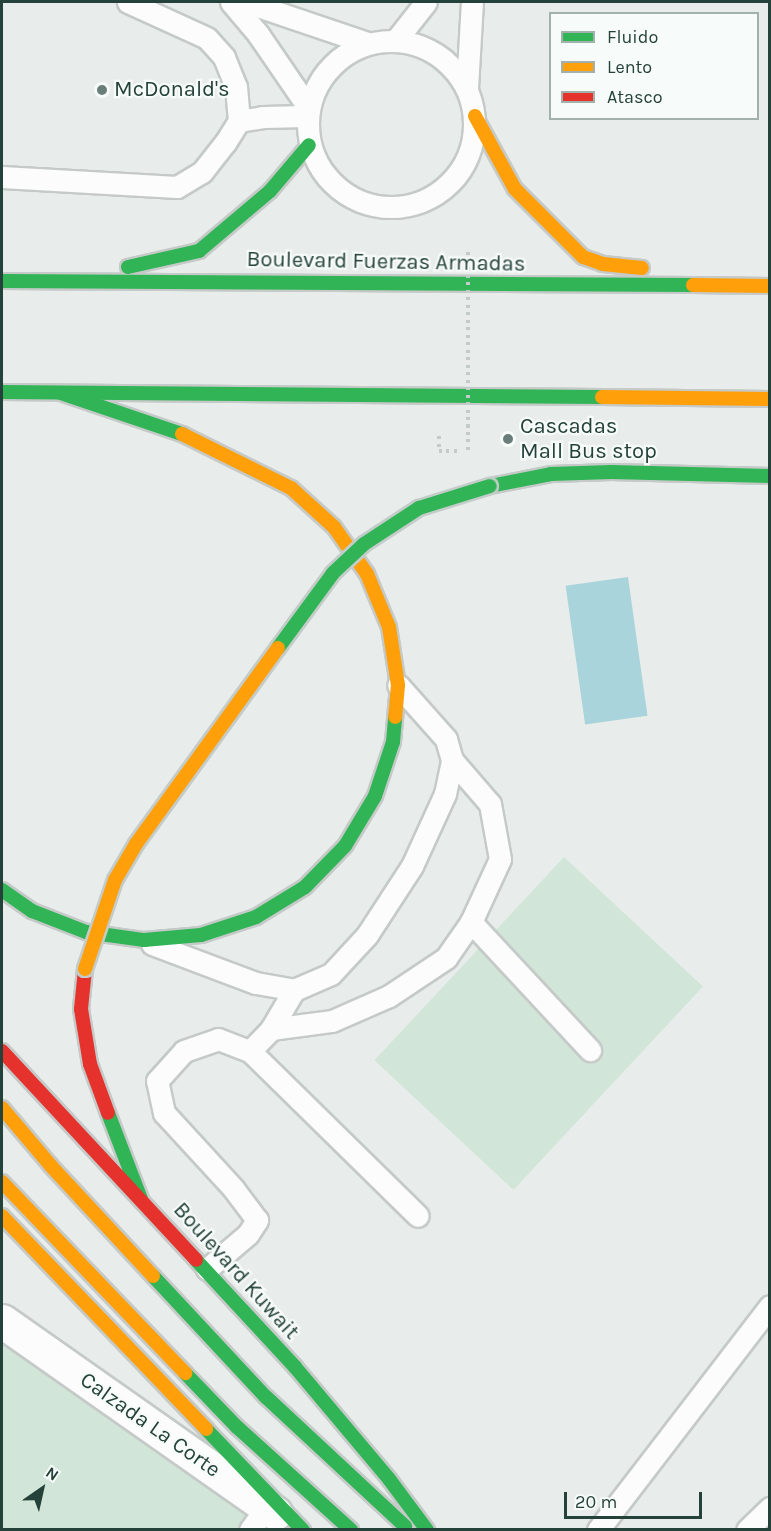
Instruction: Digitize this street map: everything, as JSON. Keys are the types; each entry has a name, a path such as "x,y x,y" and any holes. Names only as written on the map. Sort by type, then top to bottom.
{"main road":[{"path":"475,116 515,189 583,257 603,264 651,268"},
{"path":"67,280 199,251 270,191 309,145"},
{"path":"675,271 770,279"},
{"name":"Boulevard Fuerzas Armadas","path":"2,281 770,286"},
{"path":"2,392 770,399"},
{"path":"2,890 32,911 86,932 144,940 201,935 256,917 305,887 345,846 375,796 393,742 398,685 389,627 367,574 334,527 291,489 179,433 61,393"},
{"path":"141,1199 90,1064 81,1009 85,969 115,880 136,844 346,559 419,508 490,486 551,474 611,472 770,476"},
{"name":"Boulevard Kuwait","path":"2,1051 207,1269 295,1367 389,1479 427,1530"},
{"path":"2,1108 51,1166 266,1396 409,1530"},
{"path":"2,1182 237,1427 351,1530"},
{"path":"2,1216 301,1530"}],"street":[{"name":"Calzada La Corte","path":"2,1321 258,1518 301,1530"}],"lane":[{"path":"2,177 177,187 202,172 239,121 236,87 224,57 207,38 128,2"},
{"path":"231,2 258,34 308,111"},
{"path":"246,2 367,43"},
{"path":"396,40 426,2"},
{"path":"467,88 449,63 425,47 396,40 367,43 346,53 329,67 316,86 308,111 309,145 321,170 340,190 364,204 392,208 419,203 444,190 462,170 473,144 475,116 467,88 472,2"},
{"path":"239,121 308,111"},
{"path":"271,1029 332,1021 389,996 446,958 471,922 500,859 490,804 452,760 446,739 398,685"},
{"path":"144,940 256,983 294,990 331,974 367,935 412,866 445,794 452,760"},
{"path":"471,922 590,1050"},
{"path":"250,1051 271,1029 294,990"},
{"path":"207,1269 248,1234 257,1220 233,1188 164,1113 157,1081 184,1051 218,1039 250,1051 418,1216"},
{"path":"598,1530 770,1306"},
{"path":"747,1530 770,1508"}],"path":[{"path":"468,249 468,451 490,486"},
{"path":"439,451 468,451"}],"green space":[{"path":"564,857 703,987 513,1190 374,1060"},
{"path":"2,1340 275,1529 2,1529"}],"water":[{"path":"628,577 647,716 585,724 566,586"}],"traffic: fast":[{"path":"128,267 199,251 270,191 309,145"},
{"path":"2,281 693,285"},
{"path":"2,392 602,397"},
{"path":"61,393 182,434"},
{"path":"490,486 551,474 611,472 770,476"},
{"path":"278,648 333,573 364,544 419,508 490,486"},
{"path":"2,890 32,911 86,932 144,940 201,935 256,917 305,887 345,846 375,796 393,742 395,717"},
{"path":"108,1113 141,1199"},
{"path":"196,1260 295,1367 389,1479 427,1530"},
{"path":"153,1276 266,1397 405,1526"},
{"path":"185,1373 237,1427 351,1530"},
{"path":"206,1429 303,1530"}],"traffic: slow":[{"path":"475,116 515,189 583,257 603,264 642,268"},
{"path":"693,285 770,286"},
{"path":"602,397 770,399"},
{"path":"182,434 291,488 334,527 367,574 389,627 398,685 395,717"},
{"path":"85,969 115,880 136,844 278,648"},
{"path":"2,1108 51,1166 153,1276"},
{"path":"2,1182 185,1373"},
{"path":"2,1216 206,1429"}],"traffic: jam":[{"path":"85,969 81,1009 90,1064 108,1113"},
{"path":"2,1051 196,1260"}],"place":[{"name":"McDonald's","path":"102,90"},
{"name":"Cascadas Mall Bus stop","path":"508,439"}]}
